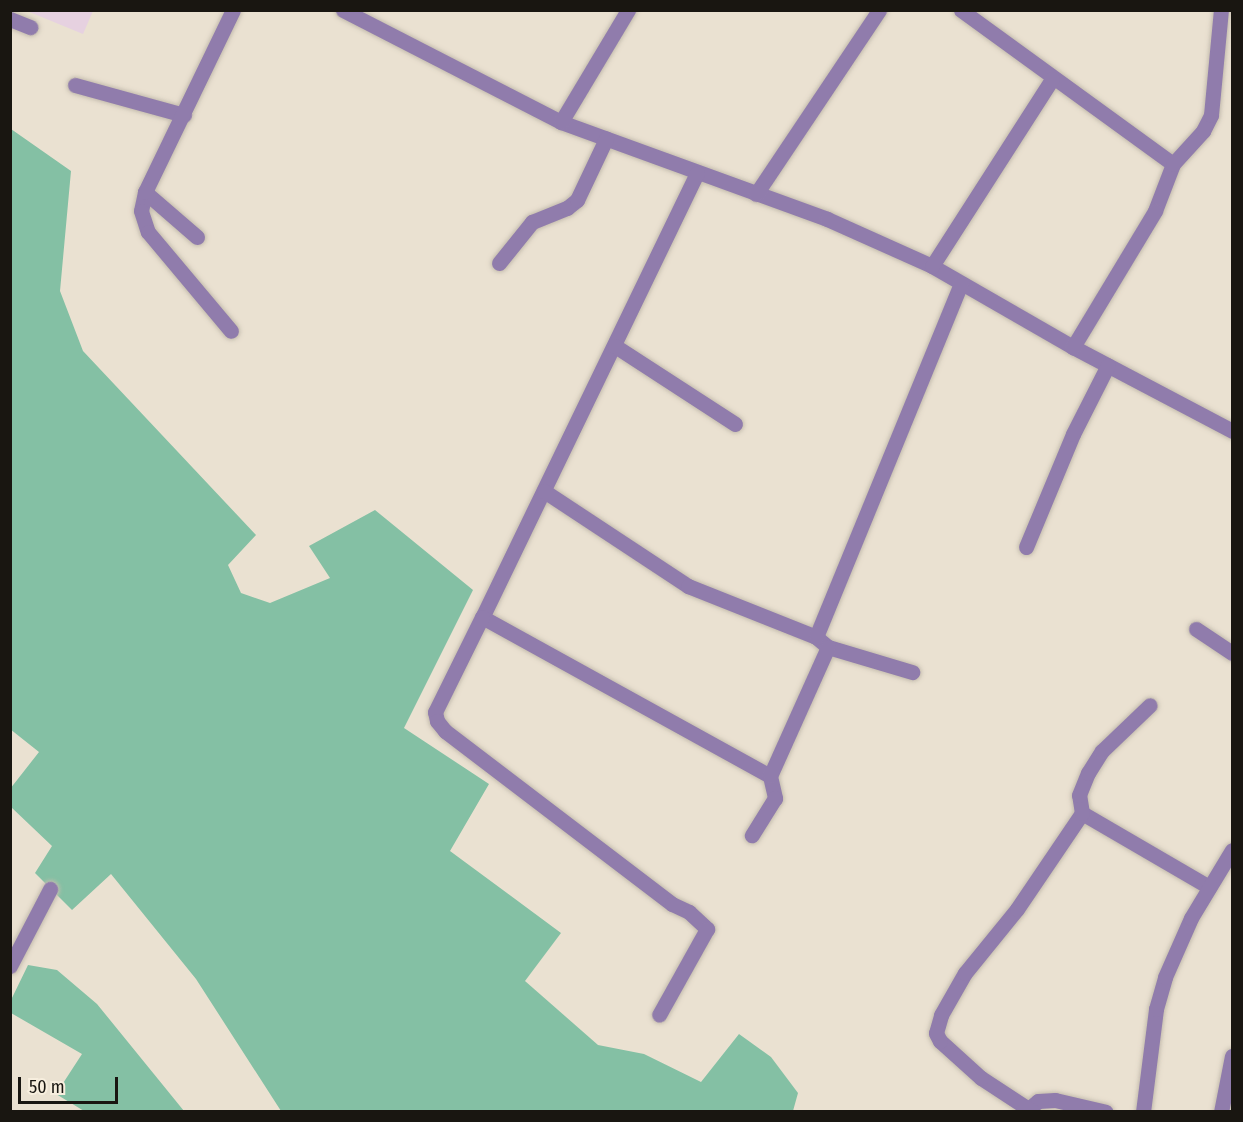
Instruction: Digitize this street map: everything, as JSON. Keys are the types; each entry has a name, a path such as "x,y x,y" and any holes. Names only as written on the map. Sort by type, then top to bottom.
{"street":[{"path":"231,331 148,232 141,211 145,192 233,10"},
{"path":"561,122 628,10"},
{"path":"756,194 879,10"},
{"path":"961,10 1052,79 1173,164"},
{"path":"1073,348 1155,211 1173,164 1203,131 1211,115 1221,10"},
{"path":"348,12 561,122 827,219 932,266 1073,348 1233,430"},
{"path":"10,19 30,27"},
{"path":"932,266 1052,79"},
{"path":"75,85 184,115"},
{"path":"499,263 532,222 558,213 577,200 606,139"},
{"path":"659,1015 706,929 689,912 672,904 445,731 437,721 435,712 615,346 697,173"},
{"path":"145,192 197,237"},
{"path":"816,637 961,284"},
{"path":"615,346 735,424"},
{"path":"1026,547 1073,434 1108,365"},
{"path":"544,491 688,586 816,637 828,647 912,672"},
{"path":"482,617 770,776"},
{"path":"1196,629 1233,653"},
{"path":"752,835 775,798 770,776 828,647"},
{"path":"1106,1112 1055,1100 1038,1101 1032,1109 981,1077 936,1033 940,1015 965,973 1017,909 1082,813 1078,795 1088,773 1102,752 1150,705"},
{"path":"1082,813 1209,887"},
{"path":"1143,1112 1156,1009 1165,977 1209,887 1233,850"},
{"path":"10,966 50,889"},
{"path":"1221,1112 1233,1056"}],"shaded area":[{"path":"27,11 93,11 83,34"}],"green space":[{"path":"11,129 71,171 60,291 83,351 256,535 228,565 241,593 270,603 330,578 309,546 375,510 473,590 404,728 489,784 450,851 561,933 525,981 598,1045 644,1054 701,1082 739,1034 771,1057 798,1093 793,1111 281,1111 196,979 111,874 72,910 35,873 52,846 11,807 10,789 39,752 10,729"},
{"path":"28,965 57,970 97,1004 184,1111 84,1111 56,1094 82,1054 11,1013 11,1000"}]}
